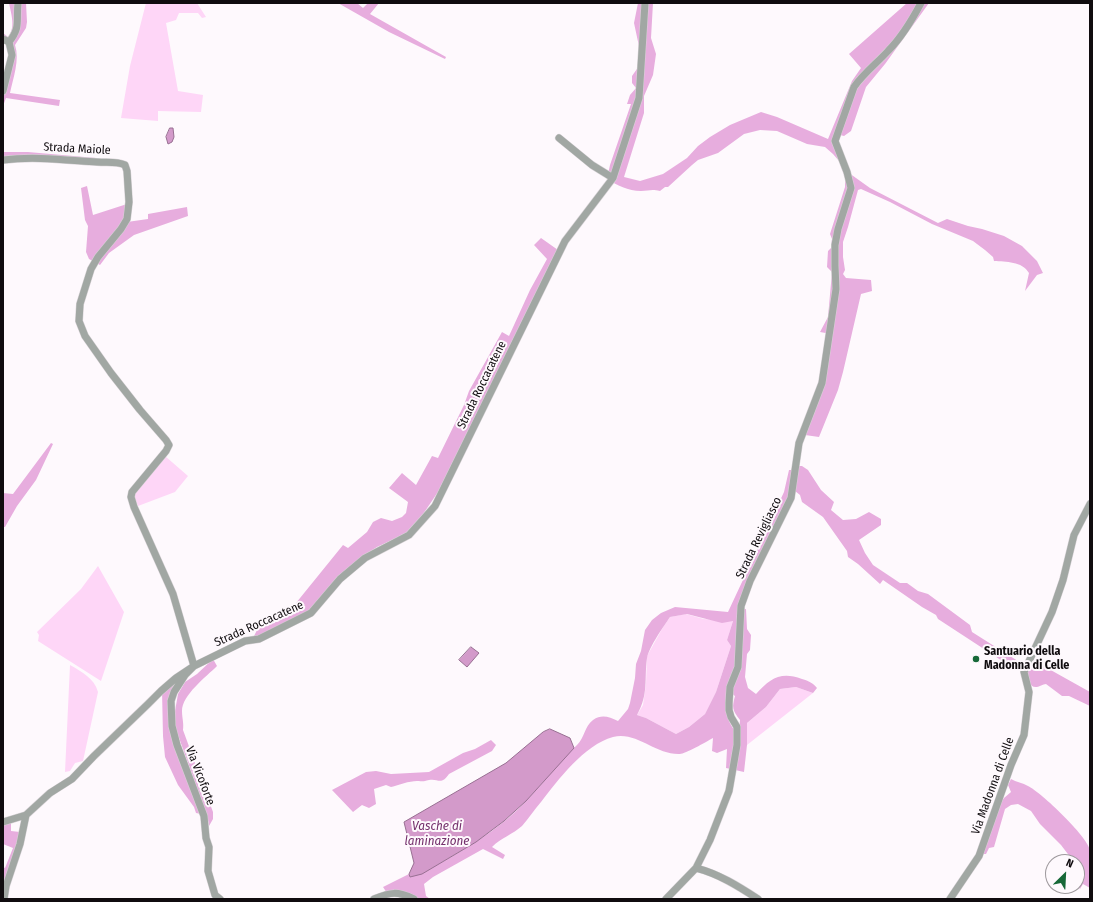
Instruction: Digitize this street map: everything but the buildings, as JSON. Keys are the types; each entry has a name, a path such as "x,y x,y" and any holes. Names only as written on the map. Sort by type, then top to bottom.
{"street":[{"path":"3,91 12,55 6,41 15,34 18,27 18,3"},
{"name":"Strada Roccacatene","path":"3,822 26,815 50,792 72,780 94,756 176,678 194,666 244,641 259,639 312,613 340,579 365,558 410,535 435,506 565,240 613,178 639,98 645,3"},
{"name":"Strada Revigliasco","path":"666,899 696,868 710,840 729,791 737,745 737,727 729,710 730,687 738,667 741,606 753,574 789,502 800,444 822,383 836,289 835,245 838,229 851,188 847,172 835,141 854,87 858,81 890,50 910,24 921,3"},
{"path":"559,138 592,165 613,178"},
{"name":"Strada Maiole","path":"3,160 41,158 99,163 120,163 125,165 127,171 129,202 127,218 121,229 91,270 79,310 80,324 85,336 115,378 169,445 166,451 132,492 131,497 134,507 173,594 194,666"},
{"name":"Via Madonna di Celle","path":"950,899 979,856 1011,765 1024,735 1029,692 1024,672 1052,612 1064,580 1074,534 1090,504"},
{"name":"Via Vicoforte","path":"194,666 185,675 174,692 171,701 172,726 177,745 204,816 206,838 209,847 208,871 215,894 220,899"},
{"path":"4,899 6,886 20,844 26,815"},
{"path":"696,868 710,871 758,899"},
{"path":"377,898 393,892 403,894 414,899"}],"shaded area":[{"path":"9,3 16,3 17,27 11,39 3,38 3,33 8,37 12,29"},
{"path":"19,3 26,3 27,22 26,28 15,45 17,57 10,93 60,100 59,106 6,98 3,106 3,97 10,70 11,43"},
{"path":"146,3 197,3 206,17 202,18 198,13 179,13 176,20 166,23 178,91 203,95 201,112 158,111 158,121 121,118 130,66"},
{"path":"338,3 357,3 363,8 368,3 379,3 370,14 446,57 445,59 389,32"},
{"path":"638,3 653,3 651,38 656,54 653,75 644,96 644,113 624,177 640,181 663,174 687,158 698,146 710,137 730,125 761,112 777,117 828,139 852,81 861,68 849,54 907,3 929,3 885,64 866,87 851,131 844,136 840,135 837,141 849,173 870,188 938,223 947,219 1004,236 1022,246 1037,261 1043,273 1037,275 1025,291 1029,273 1022,266 1009,262 994,261 993,257 973,241 932,224 861,189 858,190 843,242 845,270 843,274 846,278 871,280 872,291 861,294 838,390 819,437 805,435 831,334 820,332 828,317 832,272 827,267 828,251 831,248 832,239 830,234 845,187 845,177 839,161 825,147 807,144 777,131 760,130 744,134 718,153 698,160 668,187 665,187 660,191 627,189 607,179 610,165 631,104 627,104 630,95 636,88 632,83 632,76 639,66 640,51 634,23"},
{"path":"3,152 28,152 96,158 3,158"},
{"path":"87,186 93,215 127,204 127,222 148,219 148,214 187,207 188,216 134,235 109,253 100,265 89,259 86,252 88,226 85,220 81,188"},
{"path":"541,238 558,250 438,492 415,526 405,534 377,547 337,577 311,612 253,638 258,628 281,616 296,603 343,545 348,548 367,532 373,522 381,518 392,521 402,517 406,513 408,502 389,488 402,473 416,485 432,456 438,458 464,405 469,391 502,332 509,336 530,290 547,259 534,245"},
{"path":"51,443 53,444 36,480 17,506 5,527 3,527 3,493 13,494"},
{"path":"165,456 188,476 175,492 138,506 134,496 136,490"},
{"path":"797,466 802,466 808,470 821,490 834,502 831,510 843,520 856,519 869,512 881,519 881,525 859,540 873,565 900,583 907,583 918,591 928,594 970,625 972,632 1021,663 1016,668 1013,668 938,619 936,615 883,580 880,584 848,557 847,551 823,517 802,502 800,495 795,491"},
{"path":"789,470 792,470 789,497 739,610 746,609 747,629 751,635 750,650 747,654 745,677 748,688 756,694 766,684 781,676 794,677 809,681 817,688 813,693 796,687 780,689 766,707 747,723 747,745 744,772 726,768 727,749 717,753 712,751 713,738 680,754 662,751 630,737 613,737 592,747 572,764 522,826 492,847 505,855 503,859 483,849 433,877 424,884 426,896 430,899 416,899 387,893 383,887 409,874 410,877 426,871 461,851 500,825 526,801 577,745 593,720 599,717 609,717 618,721 628,709 635,678 636,664 641,651 645,630 652,620 661,613 675,607 728,612 784,492","holes":["687,614 722,623 733,621 727,640 731,646 716,692 705,714 689,727 676,734 646,718 637,715 645,693 648,653 670,617","728,691 735,696 733,708 735,714 740,720 739,735 734,730 729,720 727,703"]},
{"path":"98,566 124,612 101,681 38,641 39,635 37,632 81,589"},
{"path":"686,614 704,619 733,621 727,640 731,646 716,692 705,714 689,727 676,734 646,718 637,715 643,705 646,684 647,656 670,617"},
{"path":"213,659 217,666 190,693 183,705 182,711 183,730 213,812 213,819 209,826 207,815 175,727 175,711 178,694 185,682 197,674"},
{"path":"1031,659 1090,692 1090,706 1069,696 1062,696 1046,684 1037,687 1032,686 1025,672"},
{"path":"70,665 91,679 98,692 83,761 75,763 70,771 65,772"},
{"path":"177,680 169,709 201,814 196,813 194,807 178,785 165,757 162,691"},
{"path":"796,687 813,693 747,745 747,723 766,707 780,689"},
{"path":"491,740 496,745 492,751 449,774 442,781 414,781 391,787 386,785 374,789 376,804 369,808 362,805 353,812 332,790 366,772 376,771 391,774 429,772 463,753 475,749"},
{"path":"1011,779 1035,790 1063,815 1081,835 1091,854 1090,888 1085,885 1085,854 1068,854 1040,824 1031,811 1018,804 1011,805 1005,809 994,847 989,848 986,854 982,854 999,805 1011,792 1008,785"},
{"path":"11,823 11,831 20,832 3,897 3,867 5,868 13,848 3,844 3,825"}],"water":[{"path":"170,128 173,128 174,137 172,142 168,144 166,137"},
{"path":"471,647 479,653 467,667 459,660"},
{"name":"Vasche di laminazione","path":"550,729 570,738 574,748 526,801 504,821 476,842 422,874 410,877 409,874 414,863 404,822 506,763 543,732"}],"place":[{"name":"Santuario della Madonna di Celle","path":"976,659"}]}
